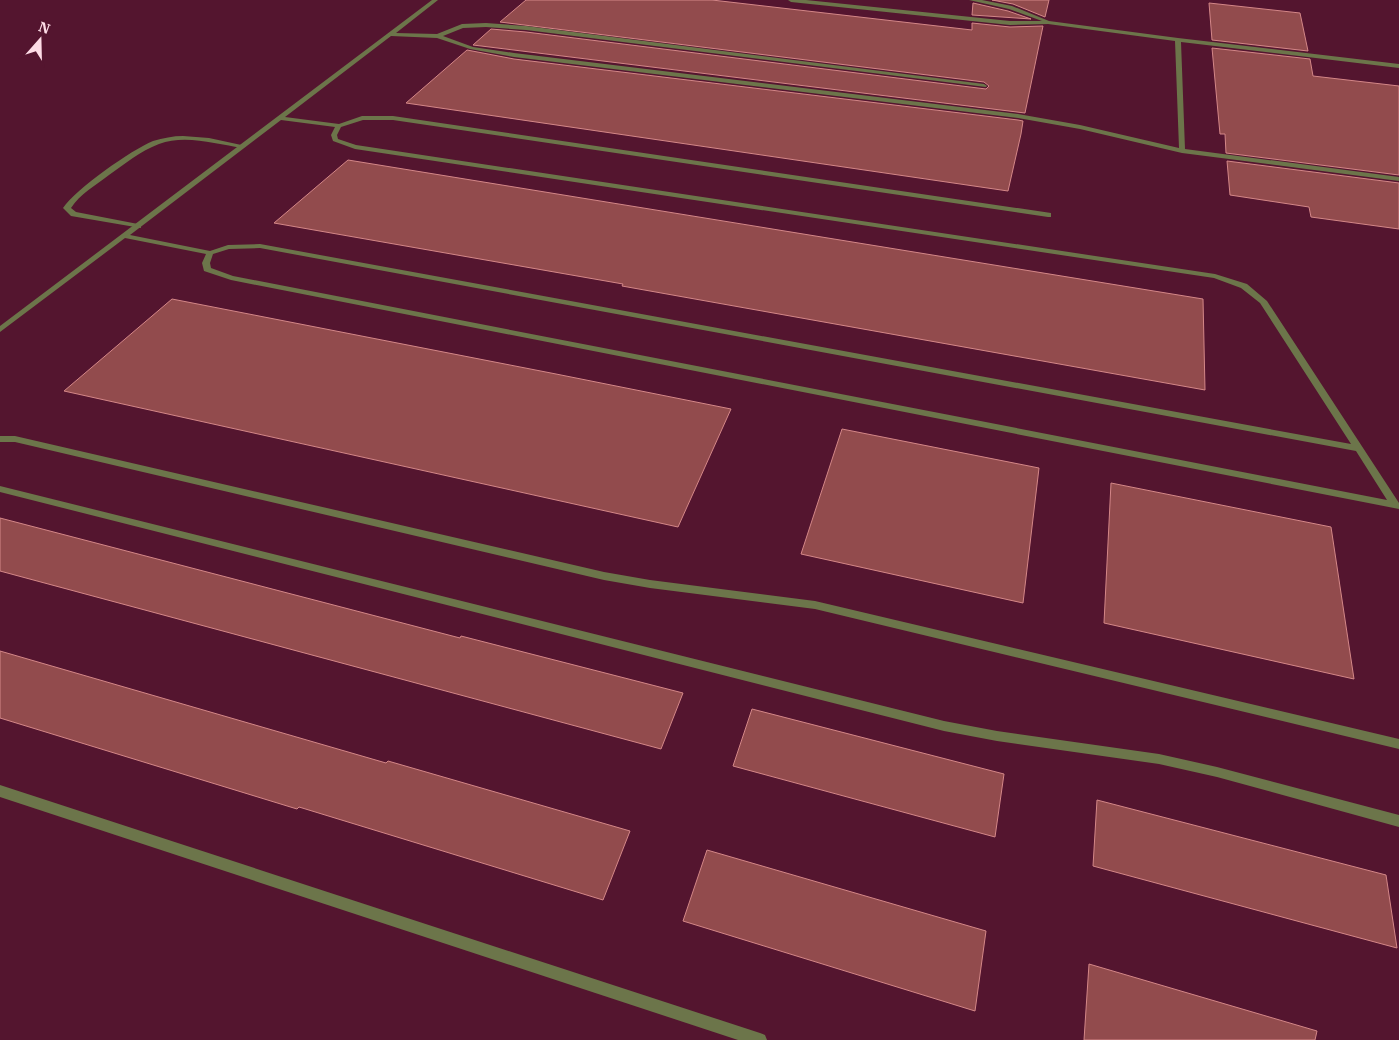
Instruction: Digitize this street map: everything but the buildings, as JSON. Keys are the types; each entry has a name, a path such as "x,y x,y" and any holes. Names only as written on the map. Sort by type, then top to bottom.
{"street":[{"path":"0,330 436,0"},
{"path":"792,0 1010,24 1048,22 1178,40 1399,66"},
{"path":"972,0 1008,6 1048,22"},
{"path":"438,36 462,26 486,25 526,28 984,86"},
{"path":"391,34 438,36 472,48 514,55 1018,116 1080,127 1182,151 1399,179"},
{"path":"1178,40 1182,151"},
{"path":"281,118 339,126 362,118 393,118 1048,216"},
{"path":"339,126 334,135 335,140 355,147 1215,276 1244,286 1263,301 1398,506"},
{"path":"138,226 74,214 67,208 72,200 82,192 144,148 159,142 173,138 187,138 243,146"},
{"path":"124,236 210,253 228,246 260,246 1360,449"},
{"path":"210,253 206,262 207,269 231,278 1398,506"},
{"path":"0,439 15,440 604,576 815,605 1399,744"},
{"path":"0,489 944,726 997,736 1159,759 1217,772 1399,821"},
{"path":"0,791 760,1040"}]}
